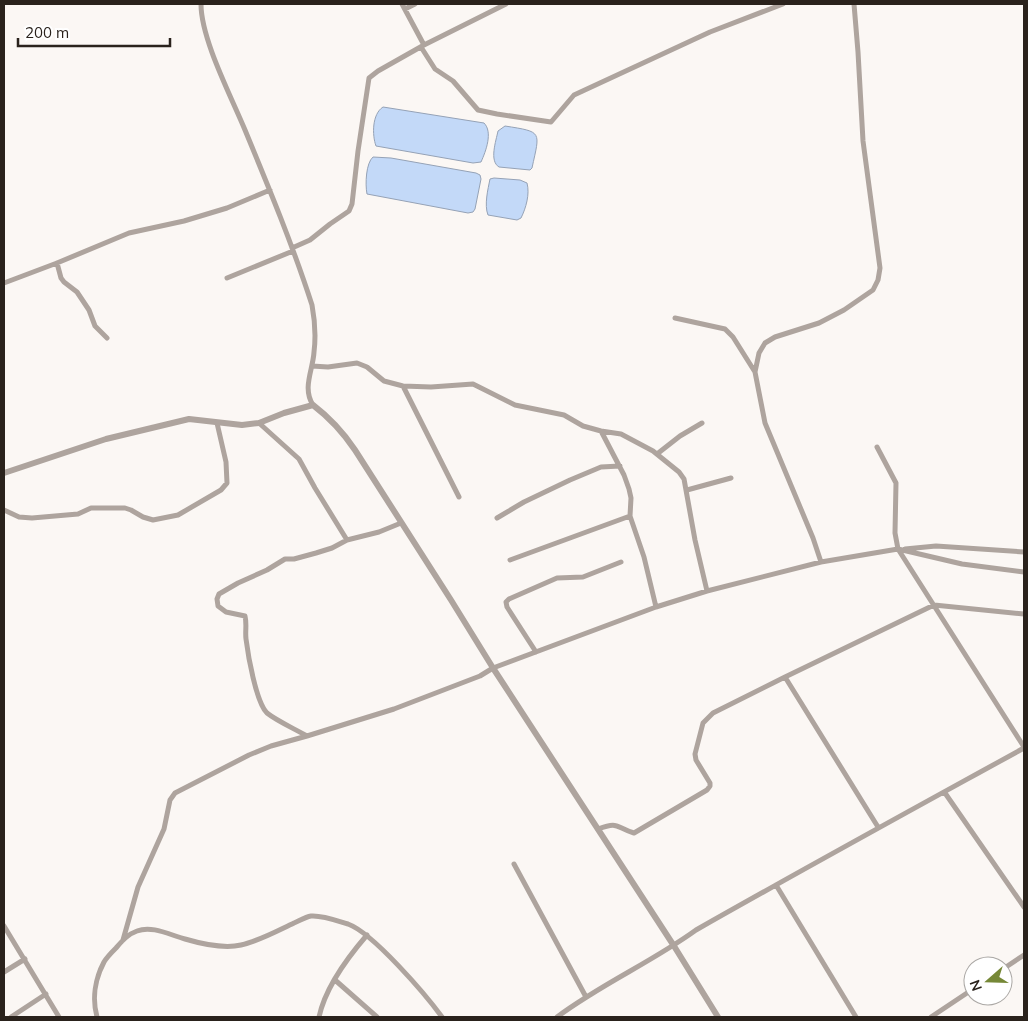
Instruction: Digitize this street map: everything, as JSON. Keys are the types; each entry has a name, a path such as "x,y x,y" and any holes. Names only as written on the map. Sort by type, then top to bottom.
{"street":[{"path":"202,4 204,25 218,66 270,190 312,305 315,324 315,351 307,392 313,404 344,433 451,600 492,668 674,946 718,1017"},
{"path":"415,4 403,6 435,69 453,81 478,110 551,122 574,95 710,32 783,4"},
{"path":"227,278 293,250 310,240 349,211 352,204 358,151 370,78 378,70 506,4"},
{"path":"755,372 759,353 765,342 819,322 844,310 874,290 878,280 880,268 863,141 854,4"},
{"path":"4,282 129,234 184,221 227,208 270,190"},
{"path":"57,263 61,278 77,292 89,310 95,326 107,338"},
{"path":"675,318 726,329 755,372 765,422 822,562"},
{"path":"312,366 328,367 357,363 384,381 403,386 431,387 472,384 515,405 564,415 583,426 621,434 638,441 679,472 684,479 694,540 707,591"},
{"path":"403,386 459,497"},
{"path":"4,473 106,439 189,419 216,423 259,423 313,404"},
{"path":"4,510 19,517 32,518 78,514 91,508 125,508 153,520 178,515 221,490 227,483 226,462 216,423"},
{"path":"259,423 299,459 347,540"},
{"path":"657,454 680,436 702,423"},
{"path":"601,431 624,475 631,498 630,516 644,557 656,607"},
{"path":"557,1017 586,997 674,946 696,930 878,827 945,793 1024,747 900,549 895,533 896,483 877,447"},
{"path":"498,518 524,502 570,480 601,467 620,466"},
{"path":"687,490 731,478"},
{"path":"510,560 630,516"},
{"path":"307,736 267,712 262,706 256,692 246,638 247,622 245,616 226,612 218,606 217,599 220,594 238,583 285,559 294,559 316,553 332,548 347,540 379,532 401,523"},
{"path":"122,940 138,887 164,829 170,800 175,792 249,754 394,708 459,685 480,676 492,668 656,607 707,591 822,562 900,549 936,546 1024,552"},
{"path":"900,549 962,564 1024,572"},
{"path":"536,652 506,605 506,602 557,578 583,577 621,562"},
{"path":"598,829 615,824 626,831 634,833 707,790 710,783 696,760 695,754 703,723 713,713 934,605 1024,614"},
{"path":"785,677 878,827"},
{"path":"945,793 1024,906"},
{"path":"514,864 586,997"},
{"path":"776,885 856,1017"},
{"path":"97,1017 94,1006 94,994 99,972 105,960 122,940 137,931 149,929 187,940 218,946 240,946 310,916 320,916 350,925 367,936 428,999 442,1017"},
{"path":"4,926 59,1017"},
{"path":"319,1017 334,980 351,954 367,936"},
{"path":"1013,963 1024,955"},
{"path":"4,972 25,959"},
{"path":"334,980 377,1017"},
{"path":"11,1017 46,994"},
{"path":"931,1017 963,996"}],"water":[{"path":"383,107 484,123 487,127 488,136 487,147 481,162 473,163 376,146 374,125 379,110"},
{"path":"505,126 526,130 536,135 536,147 530,170 499,167 496,164 494,150 498,131"},
{"path":"373,157 391,158 480,175 481,179 475,209 473,212 468,213 367,194 367,174"},
{"path":"490,179 520,180 527,183 527,201 521,218 517,220 488,215 486,207 487,192"}]}
